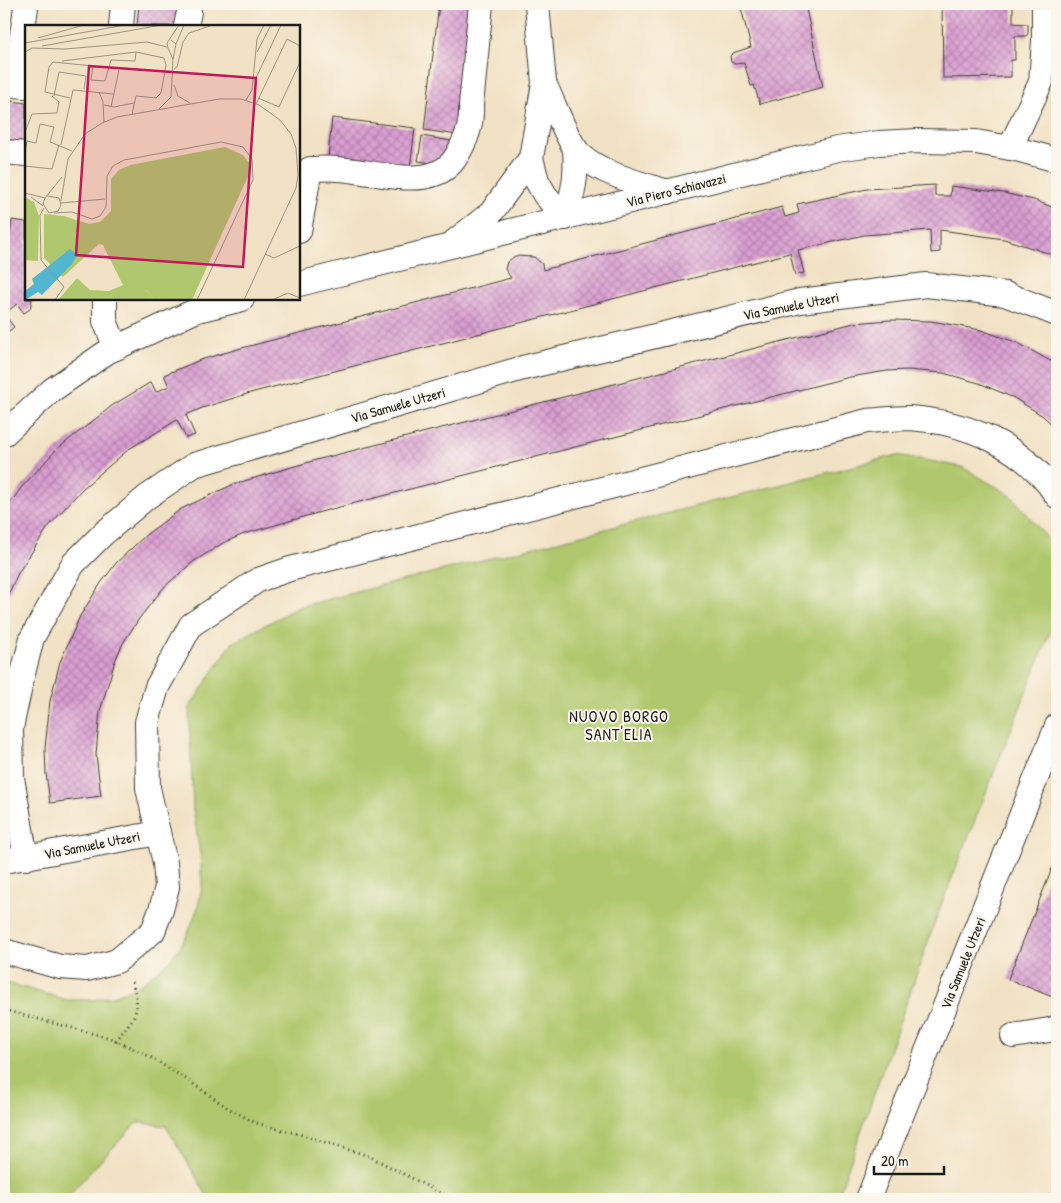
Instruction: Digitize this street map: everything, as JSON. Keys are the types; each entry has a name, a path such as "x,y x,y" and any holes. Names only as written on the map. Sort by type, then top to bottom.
{"street":[{"path":"15,85 25,4"},
{"path":"121,25 123,4"},
{"path":"300,220 310,169 338,169 408,178 435,174 449,166 457,157 467,137 472,118 471,105 481,4"},
{"path":"447,248 490,213 530,158 544,83 537,4"},
{"path":"1010,148 1041,82 1044,4"},
{"path":"1044,41 1057,4"},
{"path":"544,83 575,148 591,163 629,180 668,192"},
{"name":"Via Piero Schiavazzi","path":"300,284 837,149 879,143 918,141 976,142 1010,148 1057,160"},
{"path":"565,218 574,190 575,148"},
{"path":"4,152 25,154"},
{"path":"530,158 537,181 545,195 565,218"},
{"name":"Via Samuele Utzeri","path":"158,832 15,860 11,728 20,681 32,638 73,564 102,534 132,509 194,465 522,368 800,301 926,285 1005,294 1057,314"},
{"path":"105,300 105,321 116,348"},
{"path":"4,434 52,390 116,348 197,310 238,300"},
{"name":"Via Samuele Utzeri","path":"4,951 60,966 87,968 117,961 153,931 162,910 167,887 158,832 148,788 147,722 157,687 191,625 258,580 290,569 867,421 907,418 943,422 982,434 1007,447 1032,466 1057,496"},
{"name":"Via Samuele Utzeri","path":"868,1199 1057,726"},
{"path":"1013,1036 1055,1029 1057,1027"}],"path":[{"path":"116,1041 137,1011 137,998 132,981"},
{"path":"4,1010 116,1041 145,1054 256,1124 299,1134 369,1156 452,1199"}],"green space":[{"path":"897,455 962,467 1012,496 1052,544 1057,615 940,908 837,1199 209,1199 166,1126 137,1122 65,1199 4,1199 4,982 67,1000 92,1000 116,995 138,986 168,962 178,950 188,933 198,907 202,886 200,854 193,809 189,708 232,643 298,607"}],"building":[{"path":"139,4 181,4 178,25 137,25"},
{"path":"284,4 307,4 306,8"},
{"path":"439,4 478,4 464,136 424,130"},
{"path":"740,4 805,4 823,87 760,104 754,85 751,86 744,63 735,64 731,62 730,56 733,53 751,47"},
{"path":"942,4 1013,4 1013,23 1028,25 1028,34 1026,36 1015,36 1015,60 1011,60 1011,77 943,78"},
{"path":"4,100 25,103 25,142 4,139"},
{"path":"332,118 415,128 410,168 328,158"},
{"path":"422,136 451,141 445,165 418,161"},
{"path":"935,185 935,196 950,196 951,186 1003,193 1034,200 1057,209 1057,256 1004,239 940,230 940,252 931,253 930,230 864,235 798,250 804,273 795,275 790,253 250,393 202,408 186,415 195,435 186,438 177,420 129,449 82,489 49,526 18,573 4,604 4,512 21,488 56,450 113,405 151,382 156,392 169,386 164,375 200,360 238,349 511,278 505,269 507,262 515,256 534,257 542,264 543,270 782,207 785,217 799,213 797,204 867,189"},
{"path":"12,220 25,222 25,300 32,300 30,309 24,313 17,304 4,314 4,254 5,249 8,249"},
{"path":"4,314 14,327 4,335"},
{"path":"890,320 931,321 981,330 1018,343 1056,364 1057,429 1043,416 1014,398 979,383 943,373 907,370 887,371 850,377 324,511 244,534 223,543 193,562 165,586 141,616 123,643 115,661 100,711 96,754 101,796 50,803 45,748 50,701 60,662 80,616 117,562 147,534 181,509 234,484 316,460 854,323"},
{"path":"1057,856 1057,992 1055,998 1008,979"}],"district":[{"name":"NUOVO BORGO SANT'ELIA","path":"619,725"}]}
